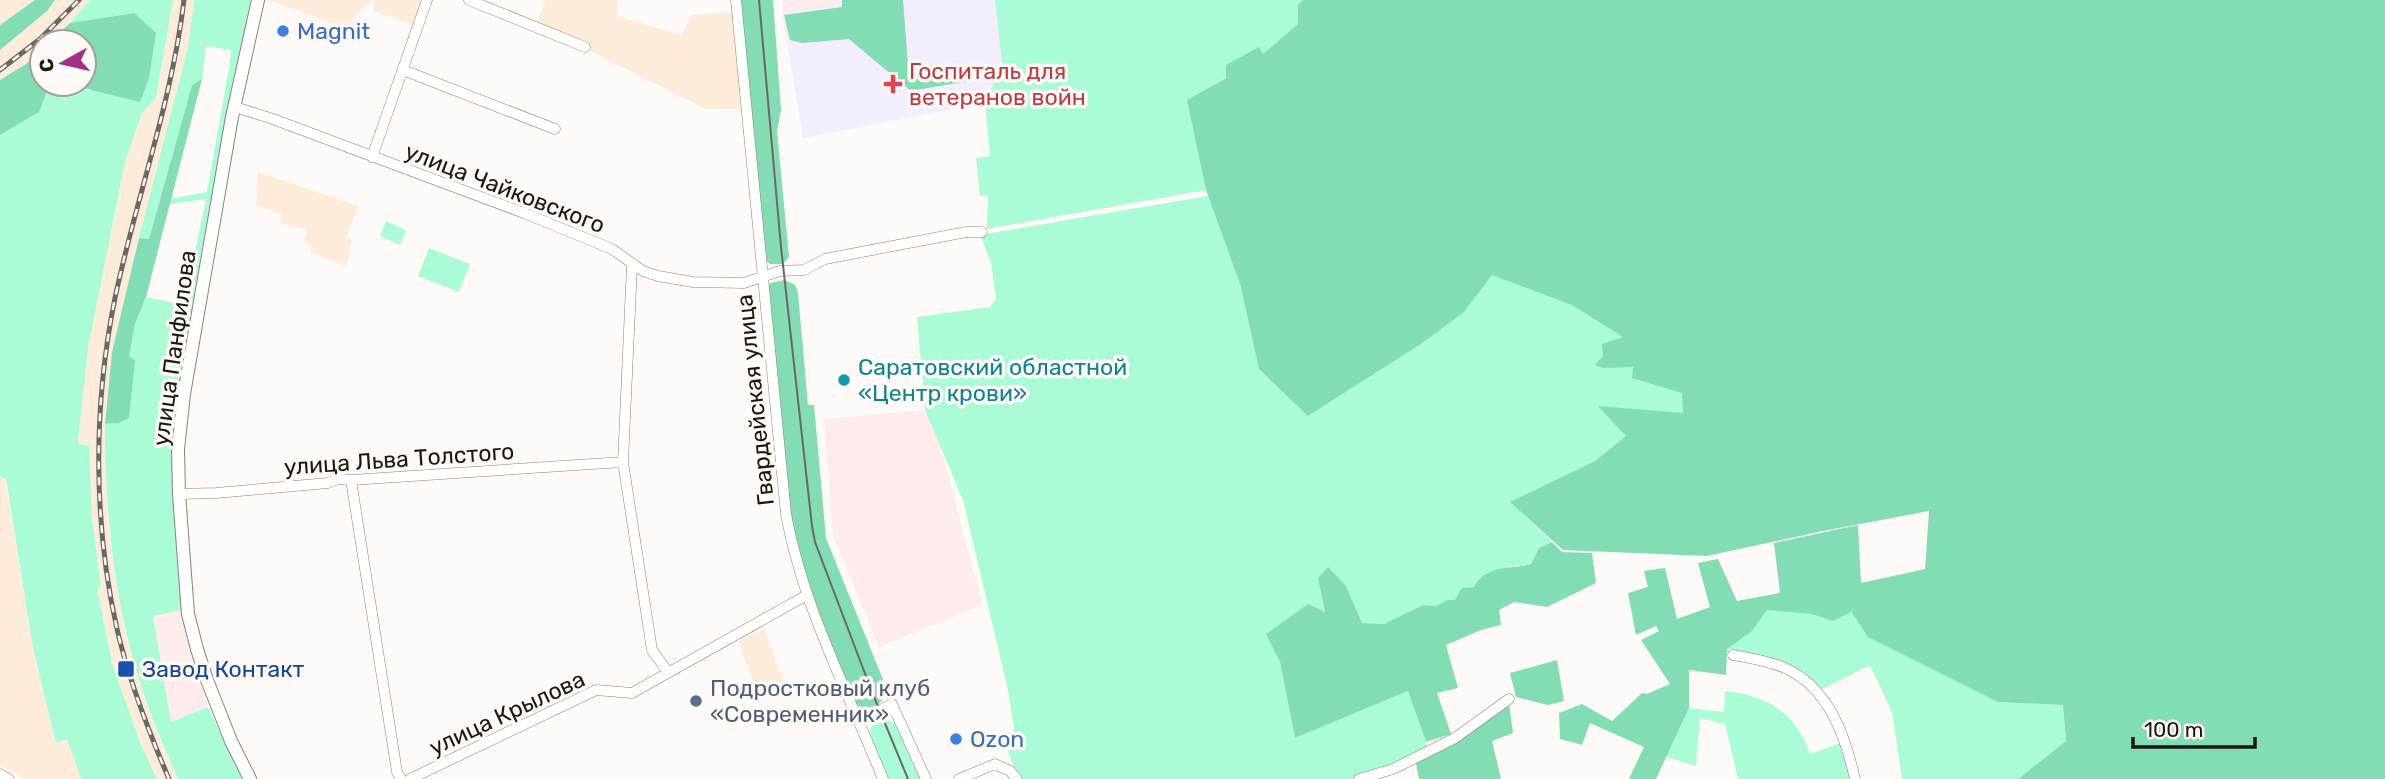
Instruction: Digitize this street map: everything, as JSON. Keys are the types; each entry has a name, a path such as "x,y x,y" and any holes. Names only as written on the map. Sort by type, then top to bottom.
{"main road":[{"name":"улица Панфилова","path":"250,779 231,741 193,637 188,614 179,494 179,424 235,107 258,0"}],"street":[{"path":"372,157 428,0"},
{"path":"469,0 585,47"},
{"name":"Гвардейская улица","path":"736,0 786,514 792,547 807,595 883,779"},
{"path":"403,70 555,129"},
{"name":"улица Чайковского","path":"235,107 524,213 612,249 632,265 658,276 711,284 744,283 780,271 804,270 825,259 965,232 982,232"},
{"path":"632,265 623,462 652,650 668,672"},
{"name":"улица Льва Толстого","path":"179,494 266,489 328,483 338,479 623,462"},
{"path":"351,480 397,772 401,779"},
{"name":"улица Крылова","path":"410,779 596,690 632,693 807,595"},
{"path":"1732,654 1783,667 1804,678 1820,695 1840,727 1855,779"},
{"path":"1359,779 1393,769 1455,738 1508,699"},
{"path":"860,721 892,704 926,779"},
{"path":"959,779 995,764 1010,771 1017,779"},
{"path":"0,774 9,779"}],"shaded area":[{"path":"0,0 35,0 0,25"},
{"path":"55,0 90,0 65,28 28,28 28,62 0,80 0,50 47,11"},
{"path":"173,0 194,0 188,47 112,352 105,424 108,520 127,639 156,729 178,779 157,779 140,742 112,663 97,588 101,586 78,444 88,348 125,162 142,113 156,98"},
{"path":"269,0 372,0 348,25 339,26"},
{"path":"374,0 424,0 415,25 374,11"},
{"path":"546,0 618,0 617,16 681,35 692,15 732,12 741,109 706,109 594,53 534,29"},
{"path":"783,0 839,0 839,6 782,13"},
{"name":"Госпиталь для ветеранов войн","path":"839,0 995,0 1002,65 985,103 803,138 782,13 839,6"},
{"path":"258,172 358,206 346,239 352,240 347,266 310,252 312,245 304,242 307,230 280,223 282,215 256,205"},
{"path":"925,410 939,440 982,605 879,647 833,535 824,419"},
{"path":"0,477 5,478 33,648 56,742 67,738 81,779 24,779 0,765"},
{"path":"181,610 192,660 208,707 171,722 153,615"},
{"path":"764,629 785,685 759,696 738,641"}],"green space":[{"path":"35,0 55,0 47,11 0,50 0,25"},
{"path":"90,0 173,0 156,98 142,113 125,162 88,348 78,443 89,446 92,518 101,586 97,588 112,663 140,742 157,779 81,779 67,739 56,743 33,648 6,479 0,477 0,135 39,112 44,98 98,98 98,76 133,13 70,23"},
{"path":"194,0 251,0 201,255 173,418 173,494 181,610 153,616 171,722 208,707 242,779 178,779 148,705 134,661 118,595 109,527 105,424 118,423 135,360 129,356 135,324 146,297 184,305 206,199 169,204 170,199 207,192 229,68 231,50 206,46 202,79 192,85 149,239 139,238 188,47"},
{"path":"741,0 773,0 781,110 777,131 789,257 783,264 770,264 764,260"},
{"path":"842,0 903,0 908,64 920,66 922,74 962,66 968,73 969,81 911,91 849,39 802,43 790,40 784,15 842,7"},
{"path":"995,0 1303,0 1298,6 1299,24 1263,54 1259,47 1226,77 1188,100 1206,190 987,229 988,195 980,196 976,158 990,156 985,103 1002,65"},
{"path":"1303,0 2385,0 2385,779 2018,779 2066,741 2063,705 1998,702 1868,637 1852,613 1853,608 1851,612 1833,621 1812,614 1767,610 1752,631 1727,649 1726,675 1689,670 1689,708 1656,779 1629,779 1644,747 1590,723 1582,745 1560,739 1559,713 1582,704 1612,721 1642,693 1647,694 1670,684 1641,640 1659,631 1656,626 1636,635 1628,593 1648,587 1644,571 1665,568 1677,619 1710,607 1698,563 1718,559 1737,601 1780,593 1774,543 1858,525 1861,583 1925,569 1929,511 1823,531 1707,556 1563,550 1510,502 1595,461 1626,436 1598,406 1683,413 1682,393 1632,378 1633,367 1603,368 1595,365 1603,356 1602,344 1623,337 1572,305 1492,275 1463,313 1421,344 1308,416 1259,369 1241,287 1206,190 1187,100 1226,78 1226,65 1259,47 1263,54 1298,24 1298,5"},
{"path":"134,13 156,33 149,78 140,102 98,92 98,28 65,28 70,23"},
{"path":"28,62 28,98 44,98 39,112 0,135 0,80"},
{"path":"202,79 146,297 135,324 129,356 135,360 129,418 118,423 105,424 112,352 139,238 149,239 192,85"},
{"path":"1208,196 1241,287 1308,416 1421,344 1463,313 1491,274 1528,288 1861,306 1646,435 1621,433 1626,436 1595,461 1511,502 1552,542 1539,548 1531,564 1512,566 1474,587 1466,588 1455,600 1436,606 1423,605 1384,624 1362,623 1346,586 1318,578 1325,613 1308,604 1267,634 1280,662 1295,738 1408,691 1428,749 1382,770 1351,779 1021,779 1008,752 1014,727 1007,686 963,500 925,410 917,317 990,307 996,299 991,262 980,235"},
{"path":"386,221 406,230 400,245 380,236"},
{"path":"429,248 470,264 459,292 418,276"},
{"path":"785,280 795,285 798,293 808,405 814,405 826,538 888,692 878,705 865,711 857,706 828,636 802,564 791,515 768,287 770,283"},
{"path":"1552,542 1562,552 1592,553 1596,583 1547,607 1514,602 1499,610 1501,625 1481,630 1446,645 1458,688 1437,693 1451,734 1426,742 1408,691 1295,738 1280,662 1266,634 1308,604 1325,612 1318,578 1328,567 1346,586 1362,623 1384,624 1423,605 1436,606 1448,600 1455,600 1462,588 1474,587 1492,571 1531,564 1539,548"},
{"path":"1859,596 1998,702 2063,705 2066,741 2018,779 1902,779 1892,712 1870,665 1822,689 1777,663 1727,649 1725,610"},
{"path":"1557,660 1564,701 1548,705 1516,697 1510,673"},
{"path":"1725,691 1754,697 1778,709 1797,727 1810,754 1843,742 1852,779 1738,779 1725,724 1700,718 1696,766 1666,757 1689,708 1724,712"},
{"path":"1509,704 1513,733 1492,741 1501,779 1419,779 1416,763"},
{"path":"882,719 895,723 922,779 888,779 870,732 872,724"}],"tram line":[{"path":"759,0 781,247 815,542 908,779"}],"railway":[{"path":"0,70 40,39 79,0"},
{"path":"169,779 140,705 117,629 103,547 99,464 103,380 115,298 171,76 184,0"}],"place":[{"name":"Magnit","path":"283,31"},
{"name":"Госпиталь для ветеранов войн","path":"893,84"},
{"name":"Саратовский областной «Центр крови»","path":"844,380"},
{"name":"Завод Контакт","path":"126,669"},
{"name":"Подростковый клуб «Современник»","path":"696,701"},
{"name":"Ozon","path":"956,739"}]}
